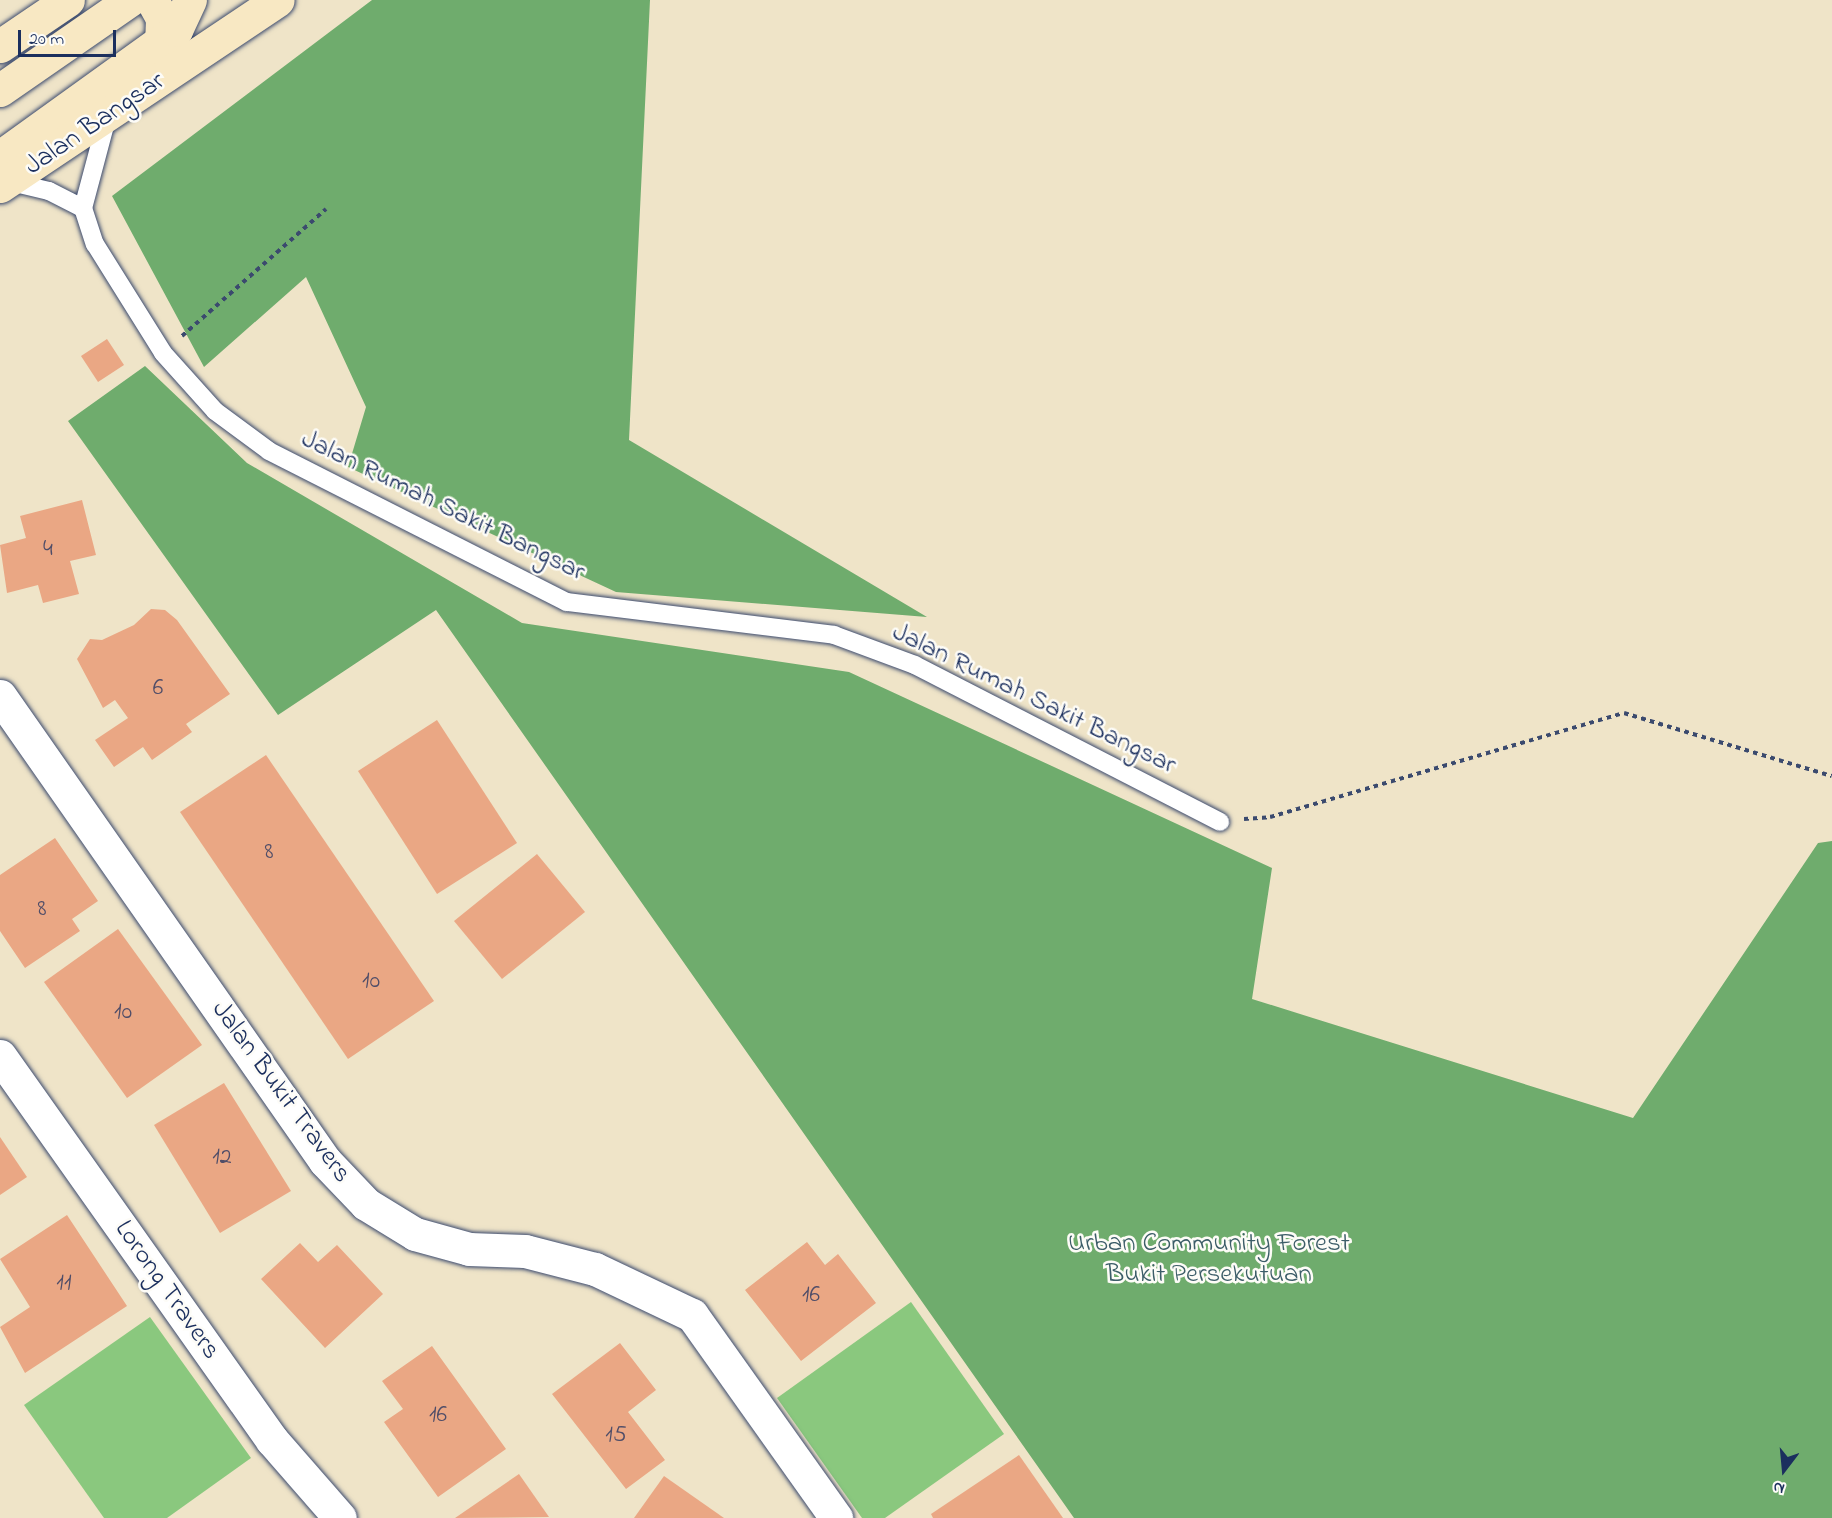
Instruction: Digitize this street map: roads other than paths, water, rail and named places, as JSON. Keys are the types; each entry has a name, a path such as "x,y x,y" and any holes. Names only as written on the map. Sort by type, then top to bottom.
{"main road":[{"path":"0,46 68,0"},
{"path":"0,90 130,0"},
{"path":"152,0 162,18 161,41"},
{"path":"2,175 176,30 190,0"},
{"name":"Jalan Bangsar","path":"2,175 107,117 278,0"}],"street":[{"name":"Jalan Bukit Travers","path":"0,696 325,1161 366,1204 415,1234 459,1246 525,1251 595,1269 692,1315 836,1518"},
{"name":"Lorong Travers","path":"0,1056 272,1440 340,1518"}],"lane":[{"path":"2,175 49,191 83,208 107,117"},
{"name":"Jalan Rumah Sakit Bangsar","path":"83,208 95,244 163,352 215,411 269,451 567,602 834,635 915,665 1220,822"}],"park label":[{"name":"Urban Community Forest Bukit Persekutuan","path":"1209,1258"}]}
